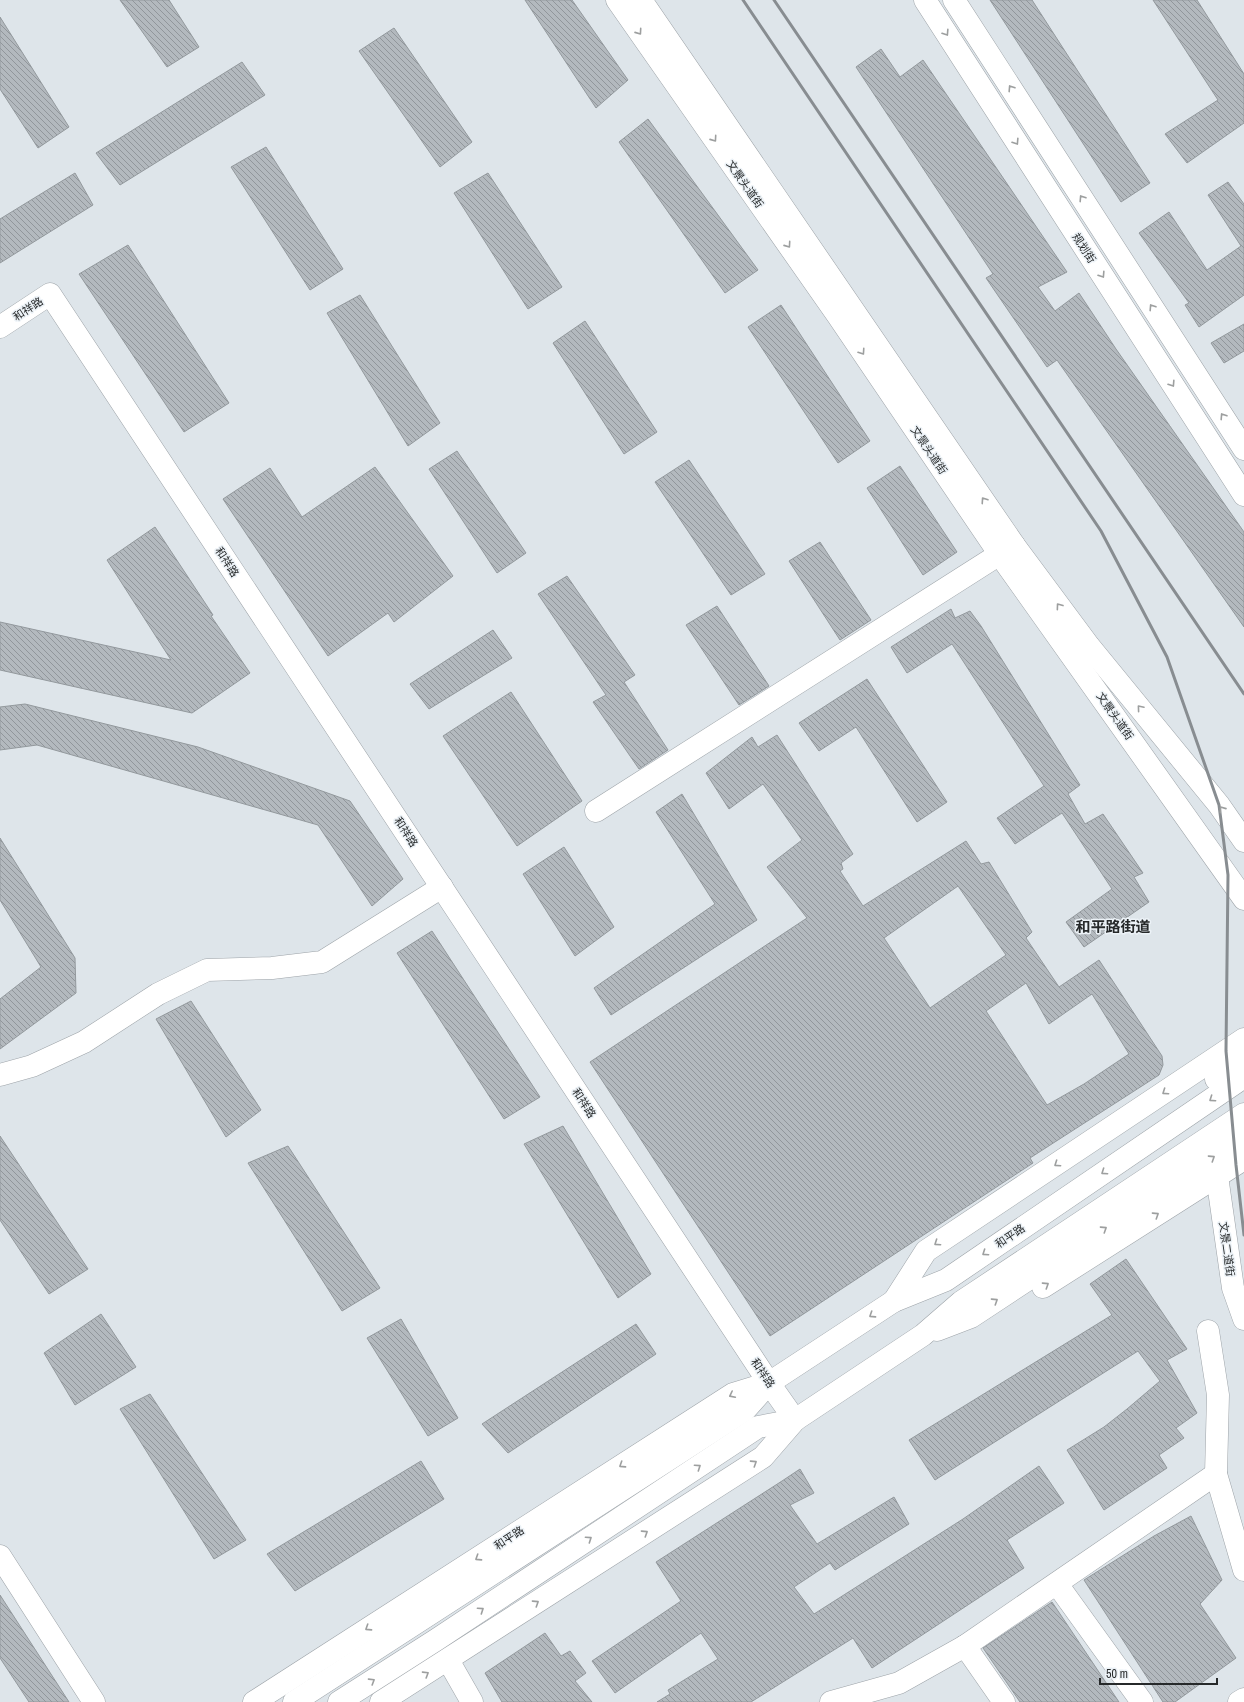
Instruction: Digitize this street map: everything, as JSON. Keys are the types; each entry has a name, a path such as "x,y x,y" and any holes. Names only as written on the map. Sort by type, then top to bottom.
{"main road":[{"name":"文景头道街","path":"617,0 838,316 1007,549 1089,646 1219,805 1244,841"},
{"name":"文景头道街","path":"641,0 1007,549 1244,898"},
{"name":"规划街","path":"925,0 1244,495"},
{"path":"954,0 1244,449"},
{"name":"和祥路","path":"0,327 50,294 768,1383 795,1420"},
{"path":"596,811 1007,549"},
{"path":"0,1075 32,1066 84,1042 158,994 208,970 272,968 322,962 442,887"},
{"path":"894,1301 926,1251 1244,1039"},
{"path":"894,1301 936,1269 1244,1060"},
{"name":"和平路","path":"294,1702 744,1410 768,1383 894,1301 946,1280 1244,1077"},
{"path":"381,1702 763,1457 795,1420 922,1335 961,1302 1244,1114"},
{"path":"922,1335 971,1317 1244,1137"},
{"path":"922,1335 978,1329 1244,1159"},
{"name":"文景二道街","path":"1217,1176 1233,1288 1244,1319"},
{"path":"1208,1331 1218,1395 1216,1474 1244,1570"},
{"name":"和平路","path":"254,1702 732,1394 768,1383"},
{"path":"339,1702 443,1636 758,1427 795,1420"},
{"path":"831,1702 899,1683 965,1646 1216,1474"},
{"path":"0,1556 94,1702"},
{"path":"1057,1584 1142,1702"},
{"path":"965,1646 1004,1702"},
{"path":"448,1660 472,1702"},
{"path":"1239,1702 1244,1699"}],"building":[{"path":"120,0 169,0 199,47 167,67"},
{"path":"525,0 572,0 628,80 596,108"},
{"path":"990,0 1032,0 1150,183 1121,202"},
{"path":"1153,0 1197,0 1244,74 1244,123 1187,163 1165,134 1218,100"},
{"path":"0,17 69,127 38,148 0,89"},
{"path":"394,28 472,142 440,167 359,51"},
{"path":"881,49 900,77 923,60 1067,272 1038,287 1055,311 1079,293 1116,349 1244,532 1244,627 1057,360 1047,367 986,278 993,274 856,67"},
{"path":"242,62 265,95 120,185 96,153"},
{"path":"648,119 758,270 725,293 619,142"},
{"path":"266,147 343,269 310,290 231,167"},
{"path":"75,173 93,205 0,263 0,219"},
{"path":"488,173 562,287 528,309 454,193"},
{"path":"1228,182 1244,204 1244,295 1199,327 1185,305 1189,303 1139,233 1169,212 1207,270 1241,246 1208,195"},
{"path":"128,245 229,403 184,432 79,274"},
{"path":"360,295 440,423 408,446 327,313"},
{"path":"781,305 870,441 838,463 748,327"},
{"path":"585,321 657,432 624,454 553,343"},
{"path":"1244,324 1244,351 1224,363 1211,343"},
{"path":"457,451 526,553 497,573 429,469"},
{"path":"689,460 765,574 731,595 655,482"},
{"path":"900,466 957,552 923,575 867,488"},
{"path":"375,467 453,576 394,622 388,613 328,656 223,499 270,468 302,517"},
{"path":"155,527 213,615 211,616 250,673 192,713 0,670 0,622 171,660 107,560"},
{"path":"820,542 871,620 840,640 789,561"},
{"path":"567,576 635,675 624,682 668,750 639,769 593,702 606,695 538,594"},
{"path":"717,606 769,686 739,705 686,625"},
{"path":"951,609 955,618 970,611 981,626 1080,785 1068,794 1085,824 1103,814 1143,873 1134,877 1149,902 1084,947 1066,922 1112,889 1062,813 1015,844 997,818 1044,786 952,644 907,673 891,647"},
{"path":"493,630 512,658 429,709 410,684"},
{"path":"867,679 947,802 917,822 856,727 819,751 799,723"},
{"path":"511,692 582,801 517,846 443,736"},
{"path":"25,704 198,747 350,801 403,879 372,906 318,825 37,745 0,750 0,707"},
{"path":"777,735 853,854 841,863 843,869 840,871 863,906 966,841 981,864 989,862 1032,932 1026,938 1059,987 1099,960 1162,1056 1163,1065 1159,1075 1030,1158 1033,1163 770,1336 590,1062 807,918 767,867 802,840 763,784 729,809 706,773 752,737 758,747","holes":["958,886 1006,955 930,1008 884,938","1026,983 1049,1024 1092,994 1129,1054 1084,1084 1047,1105 986,1011"]},
{"path":"682,794 757,920 611,1015 594,988 715,904 656,812"},
{"path":"0,838 75,958 76,993 0,1049 0,999 41,967 0,900"},
{"path":"564,847 614,927 575,956 523,874"},
{"path":"432,931 540,1097 504,1119 397,953"},
{"path":"191,1001 261,1110 226,1137 156,1019"},
{"path":"563,1126 651,1274 618,1298 524,1144"},
{"path":"0,1136 88,1269 49,1294 0,1220"},
{"path":"288,1146 380,1288 342,1311 248,1163"},
{"path":"1126,1259 1187,1349 1167,1360 1197,1413 1176,1428 1184,1438 1159,1455 1167,1468 1104,1510 1067,1450 1104,1427 1160,1381 1138,1351 935,1480 909,1440 1112,1315 1090,1284"},
{"path":"101,1314 136,1367 75,1405 44,1353"},
{"path":"401,1319 458,1418 428,1436 367,1338"},
{"path":"636,1324 656,1354 508,1453 482,1424"},
{"path":"150,1394 246,1540 214,1559 120,1409"},
{"path":"421,1461 444,1499 295,1591 267,1554"},
{"path":"1039,1466 1064,1503 1007,1540 1024,1568 872,1668 853,1638 751,1702 657,1702 670,1694 668,1690 718,1659 701,1633 615,1693 592,1661 681,1601 656,1562 800,1469 814,1493 790,1505 817,1544 894,1497 909,1524 835,1570 830,1563 794,1587 814,1614 963,1519"},
{"path":"1191,1516 1222,1580 1200,1604 1236,1658 1175,1702 1163,1702 1084,1580 1154,1536"},
{"path":"0,1595 69,1702 29,1702 0,1658"},
{"path":"1052,1602 1119,1702 1020,1702 983,1648"},
{"path":"545,1633 561,1656 570,1651 586,1673 575,1681 592,1702 502,1702 485,1673"}],"railway":[{"path":"743,0 1101,531 1167,657 1219,805 1228,875 1226,1051 1244,1235"},
{"path":"774,0 1244,694"}],"district":[{"name":"和平路街道","path":"1113,927"}]}
